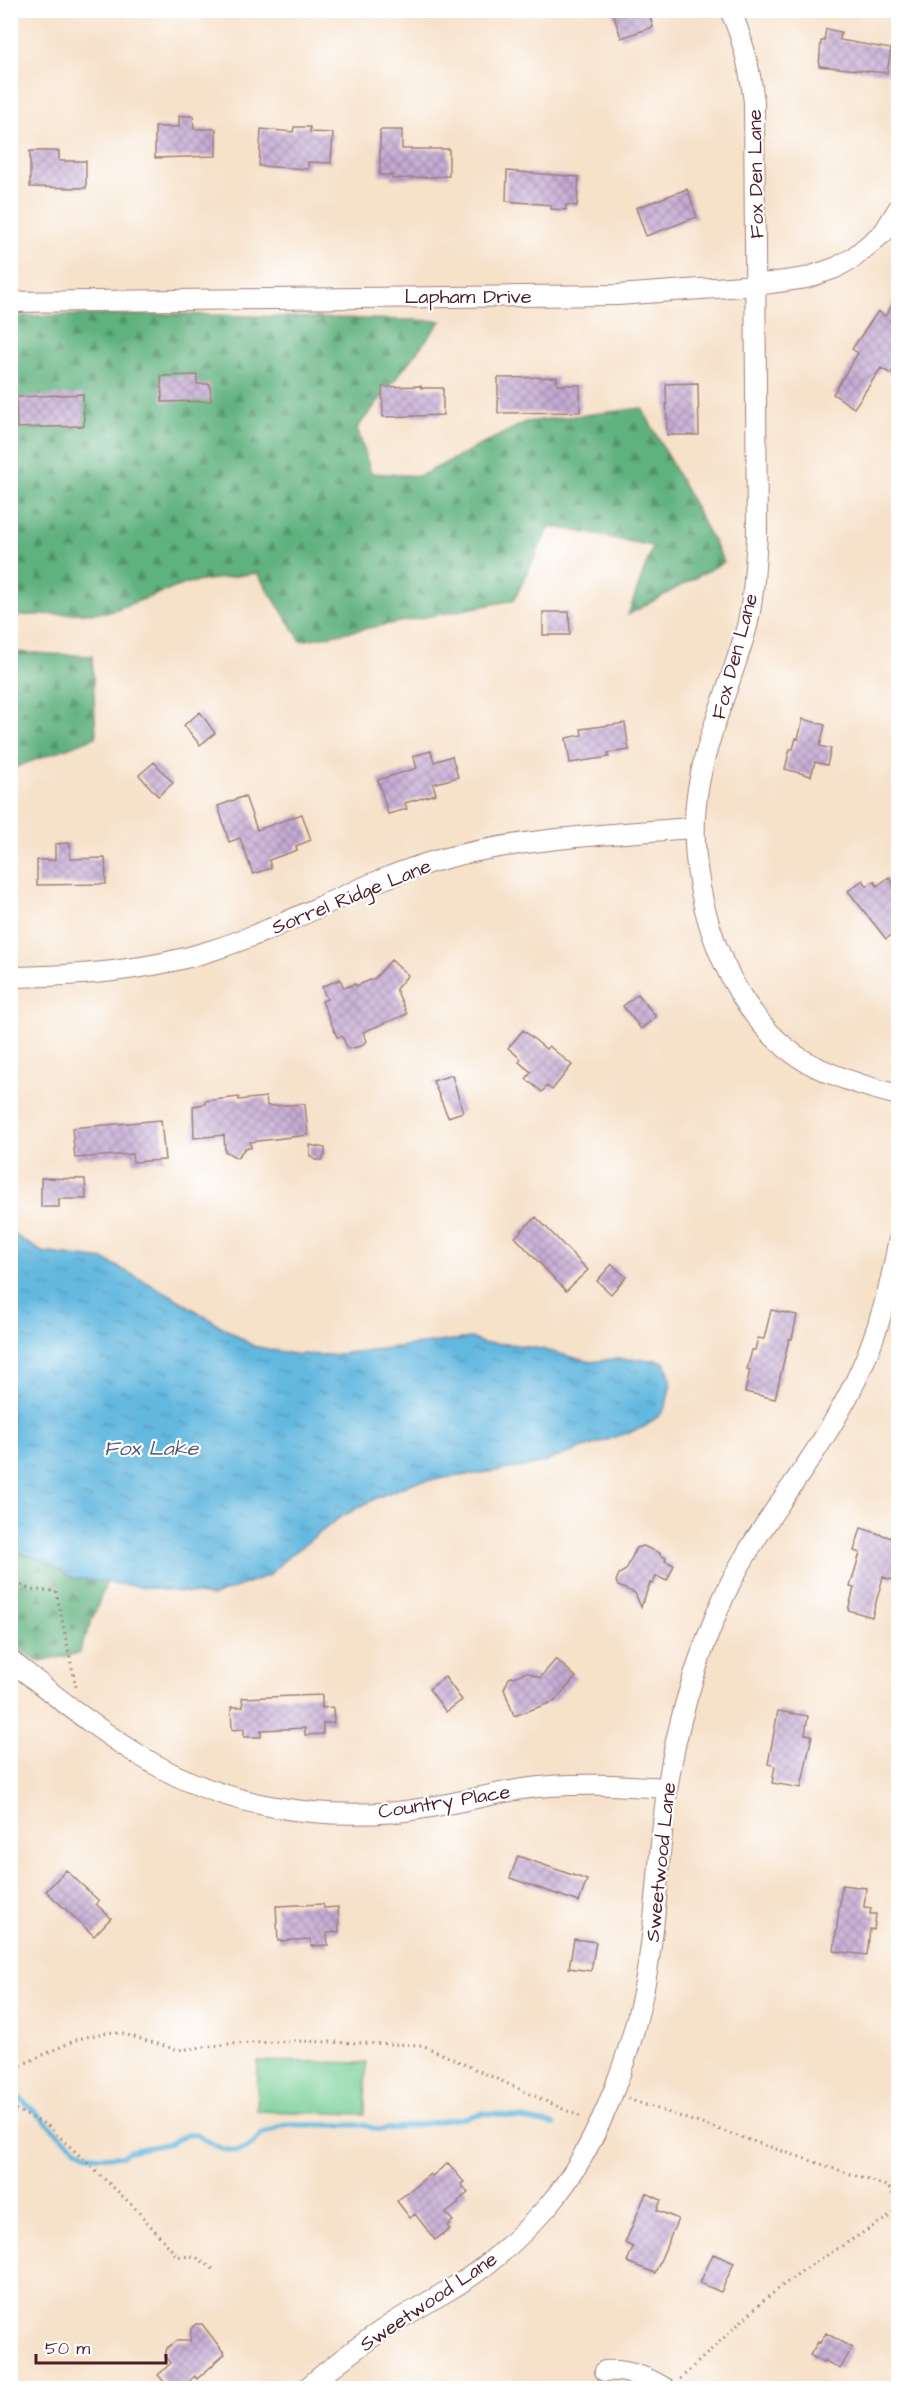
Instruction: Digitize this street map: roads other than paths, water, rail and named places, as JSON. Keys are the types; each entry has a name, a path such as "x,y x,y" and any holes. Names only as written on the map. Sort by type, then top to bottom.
{"street":[{"name":"Fox Den Lane","path":"730,10 743,41 754,102 757,536 753,593 747,625 699,782 694,828 696,861 714,937 727,969 750,1010 763,1027 788,1049 806,1060 847,1080 898,1095"},
{"name":"Lapham Drive","path":"10,302 618,296 756,285 806,278 835,268 854,258 884,232 898,209"},
{"name":"Sorrel Ridge Lane","path":"10,977 116,970 213,951 374,883 446,858 521,843 694,828"},
{"name":"Sweetwood Lane","path":"307,2388 394,2322 466,2280 527,2229 571,2175 598,2125 612,2094 641,2004 647,1970 667,1788 689,1688 720,1604 770,1516 830,1428 859,1375 883,1305 898,1243"},
{"name":"Country Place","path":"10,1660 109,1736 155,1765 231,1797 271,1807 312,1813 396,1812 424,1809 522,1789 610,1784 667,1788"},
{"path":"605,2371 633,2373 672,2385"}],"water":[{"name":"Fox Lake","path":"10,1230 42,1252 105,1260 172,1296 253,1346 293,1354 331,1355 471,1338 482,1343 510,1344 541,1349 591,1362 613,1359 659,1360 666,1364 671,1382 666,1406 660,1415 644,1427 532,1466 415,1482 376,1498 339,1518 282,1562 269,1575 213,1596 73,1578 47,1562 11,1549"}],"waterway":[{"path":"10,2090 74,2146 84,2153 97,2157 122,2156 130,2151 171,2143 187,2134 195,2134 222,2149 236,2151 248,2148 261,2135 282,2125 363,2125 380,2130 464,2118 483,2113 554,2125"}]}
